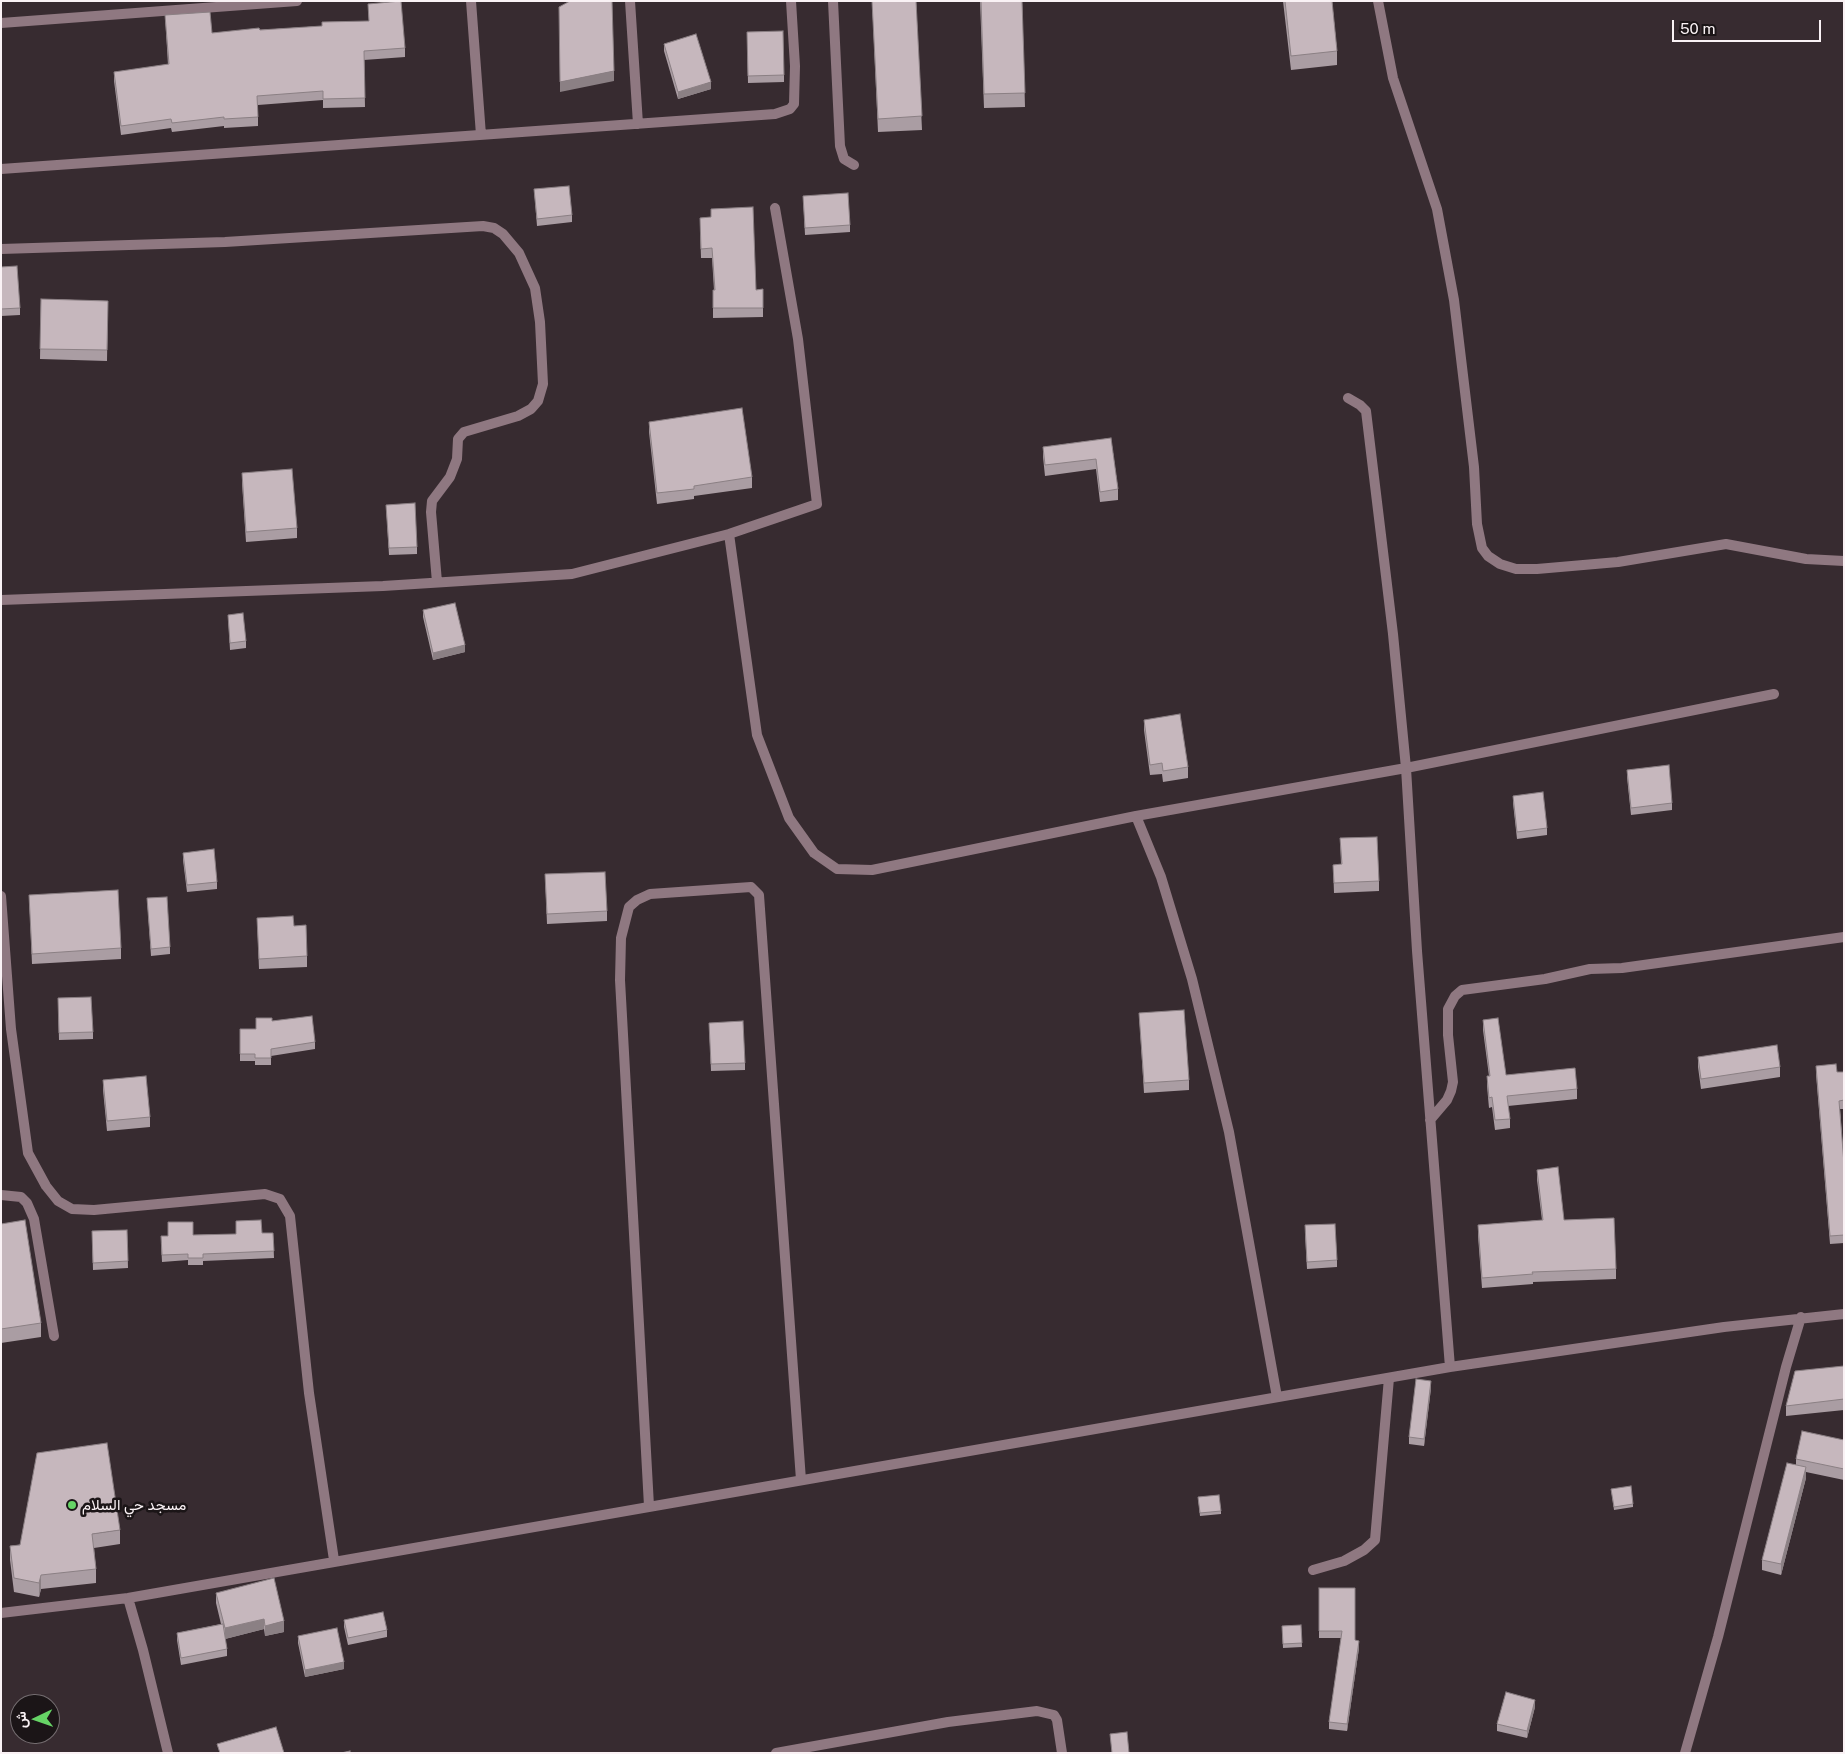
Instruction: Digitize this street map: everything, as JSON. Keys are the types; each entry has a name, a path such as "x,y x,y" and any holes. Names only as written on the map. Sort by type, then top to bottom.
{"street":[{"path":"1,23 297,1"},
{"path":"471,1 481,135"},
{"path":"630,1 638,124"},
{"path":"1,170 775,114 790,109 794,104 795,86 791,1"},
{"path":"833,1 840,146 844,159 854,165"},
{"path":"1378,1 1392,78 1437,209 1454,300 1474,467 1477,524 1482,548 1488,556 1508,567 1537,569 1618,562 1726,544 1806,559 1844,561"},
{"path":"1,600 437,582 572,574 729,534 818,504 798,339 775,208"},
{"path":"1,249 226,242 483,226 494,228 503,234 519,253 535,288 540,322 542,384 538,401 531,409 518,416 464,432 458,439 457,459 450,477 432,502 431,512 437,582"},
{"path":"1348,398 1366,411 1393,634 1406,768 1430,1120 1450,1368"},
{"path":"729,534 757,735 789,818 814,853 837,869 872,870 1136,816 1406,768 1774,694"},
{"path":"1136,816 1161,877 1194,989 1229,1132 1246,1219 1262,1322 1278,1397"},
{"path":"650,1506 620,980 621,938 629,907 637,900 650,894 751,887 759,895 801,1480"},
{"path":"1,896 11,1029 28,1153 46,1186 58,1201 72,1209 94,1210 265,1194 280,1199 290,1216 309,1393 334,1560"},
{"path":"1430,1120 1447,1100 1451,1091 1453,1082 1448,1035 1448,1009 1455,996 1462,990 1545,979 1590,970 1622,968 1844,937"},
{"path":"1,1195 21,1197 27,1202 34,1219 54,1336"},
{"path":"1,1613 128,1598 334,1560 406,1550 1450,1368 1801,1317 1844,1314"},
{"path":"1685,1753 1718,1637 1786,1367 1801,1317"},
{"path":"1313,1570 1344,1561 1364,1550 1375,1540 1389,1378"},
{"path":"128,1598 144,1650 168,1753"},
{"path":"776,1753 948,1722 1037,1711 1054,1715 1057,1720 1062,1753"}],"building":[{"path":"401,1 405,48 364,51 365,98 323,99 323,91 257,96 258,117 224,119 224,117 172,123 171,119 121,126 114,72 169,64 165,15 210,12 212,33 259,28 260,30 322,26 322,22 369,21 368,4"},
{"path":"570,1 612,1 614,71 560,82 559,7"},
{"path":"872,1 916,1 922,116 878,119"},
{"path":"981,1 1022,1 1025,93 984,94"},
{"path":"1285,1 1332,1 1337,51 1291,56"},
{"path":"783,31 784,75 748,76 747,32"},
{"path":"696,34 711,82 678,92 664,44"},
{"path":"569,186 572,215 537,219 534,189"},
{"path":"848,193 850,225 805,228 803,196"},
{"path":"753,207 756,290 763,289 763,308 713,308 713,290 715,290 712,248 701,249 700,218 711,217 711,209"},
{"path":"17,266 20,308 1,309 1,267"},
{"path":"41,299 108,301 107,350 40,349"},
{"path":"742,408 752,477 694,486 694,489 657,493 649,422"},
{"path":"1111,438 1118,489 1100,492 1096,459 1045,465 1043,447"},
{"path":"292,469 297,528 246,532 242,473"},
{"path":"415,503 417,547 389,548 386,505"},
{"path":"455,603 465,645 433,653 423,610"},
{"path":"243,613 246,641 230,643 228,615"},
{"path":"1180,714 1188,767 1163,771 1162,763 1150,765 1144,720"},
{"path":"1669,765 1672,803 1631,808 1627,770"},
{"path":"1543,792 1547,828 1517,832 1513,796"},
{"path":"1377,837 1379,881 1334,883 1333,865 1342,864 1340,838"},
{"path":"214,849 217,882 187,885 183,853"},
{"path":"605,872 607,911 547,914 545,874"},
{"path":"118,890 121,948 32,954 29,895"},
{"path":"167,897 170,947 151,949 147,898"},
{"path":"293,916 294,926 306,925 307,956 259,959 257,918"},
{"path":"91,997 93,1032 59,1033 58,998"},
{"path":"1184,1010 1189,1080 1144,1083 1139,1013"},
{"path":"312,1016 315,1042 271,1049 271,1058 255,1058 255,1054 240,1054 240,1029 256,1029 256,1018 272,1018 272,1021"},
{"path":"1498,1018 1506,1075 1575,1068 1577,1089 1507,1096 1510,1119 1495,1120 1492,1097 1489,1098 1487,1076 1490,1076 1483,1020"},
{"path":"743,1021 745,1063 711,1064 709,1023"},
{"path":"1777,1045 1780,1067 1701,1079 1698,1057"},
{"path":"1836,1064 1837,1072 1844,1072 1844,1100 1839,1101 1844,1164 1844,1235 1830,1236 1816,1066"},
{"path":"146,1076 150,1117 107,1121 103,1080"},
{"path":"1558,1167 1564,1220 1614,1218 1616,1269 1532,1272 1533,1274 1482,1278 1478,1225 1543,1220 1537,1170"},
{"path":"25,1220 41,1323 1,1329 1,1224"},
{"path":"261,1220 262,1233 273,1233 274,1251 203,1254 203,1258 188,1258 188,1254 162,1255 161,1236 168,1236 168,1222 193,1222 193,1235 236,1234 236,1221"},
{"path":"1335,1224 1337,1260 1307,1262 1305,1225"},
{"path":"127,1230 128,1261 93,1263 92,1231"},
{"path":"1844,1366 1844,1399 1786,1406 1795,1371"},
{"path":"1416,1379 1431,1381 1424,1439 1409,1437"},
{"path":"1802,1431 1844,1440 1844,1469 1796,1459"},
{"name":"مسجد حي السلام","path":"107,1443 120,1530 92,1534 96,1569 41,1575 39,1583 14,1578 10,1546 20,1545 37,1453"},
{"path":"1787,1463 1806,1467 1781,1564 1762,1560"},
{"path":"1631,1486 1633,1504 1614,1507 1611,1489"},
{"path":"1219,1495 1221,1511 1200,1513 1198,1497"},
{"path":"274,1578 284,1621 265,1626 264,1619 225,1628 216,1593"},
{"path":"1319,1588 1355,1588 1355,1640 1359,1641 1347,1724 1329,1722 1342,1631 1319,1631"},
{"path":"383,1612 387,1630 348,1638 344,1620"},
{"path":"223,1624 227,1649 181,1658 177,1633"},
{"path":"1301,1625 1302,1643 1283,1644 1282,1626"},
{"path":"337,1628 344,1662 305,1670 298,1636"},
{"path":"1506,1692 1535,1700 1527,1731 1497,1724"},
{"path":"276,1727 284,1753 220,1753 217,1744"},
{"path":"1127,1732 1129,1753 1112,1753 1110,1734"}],"place":[{"name":"مسجد حي السلام","path":"72,1505"}]}
